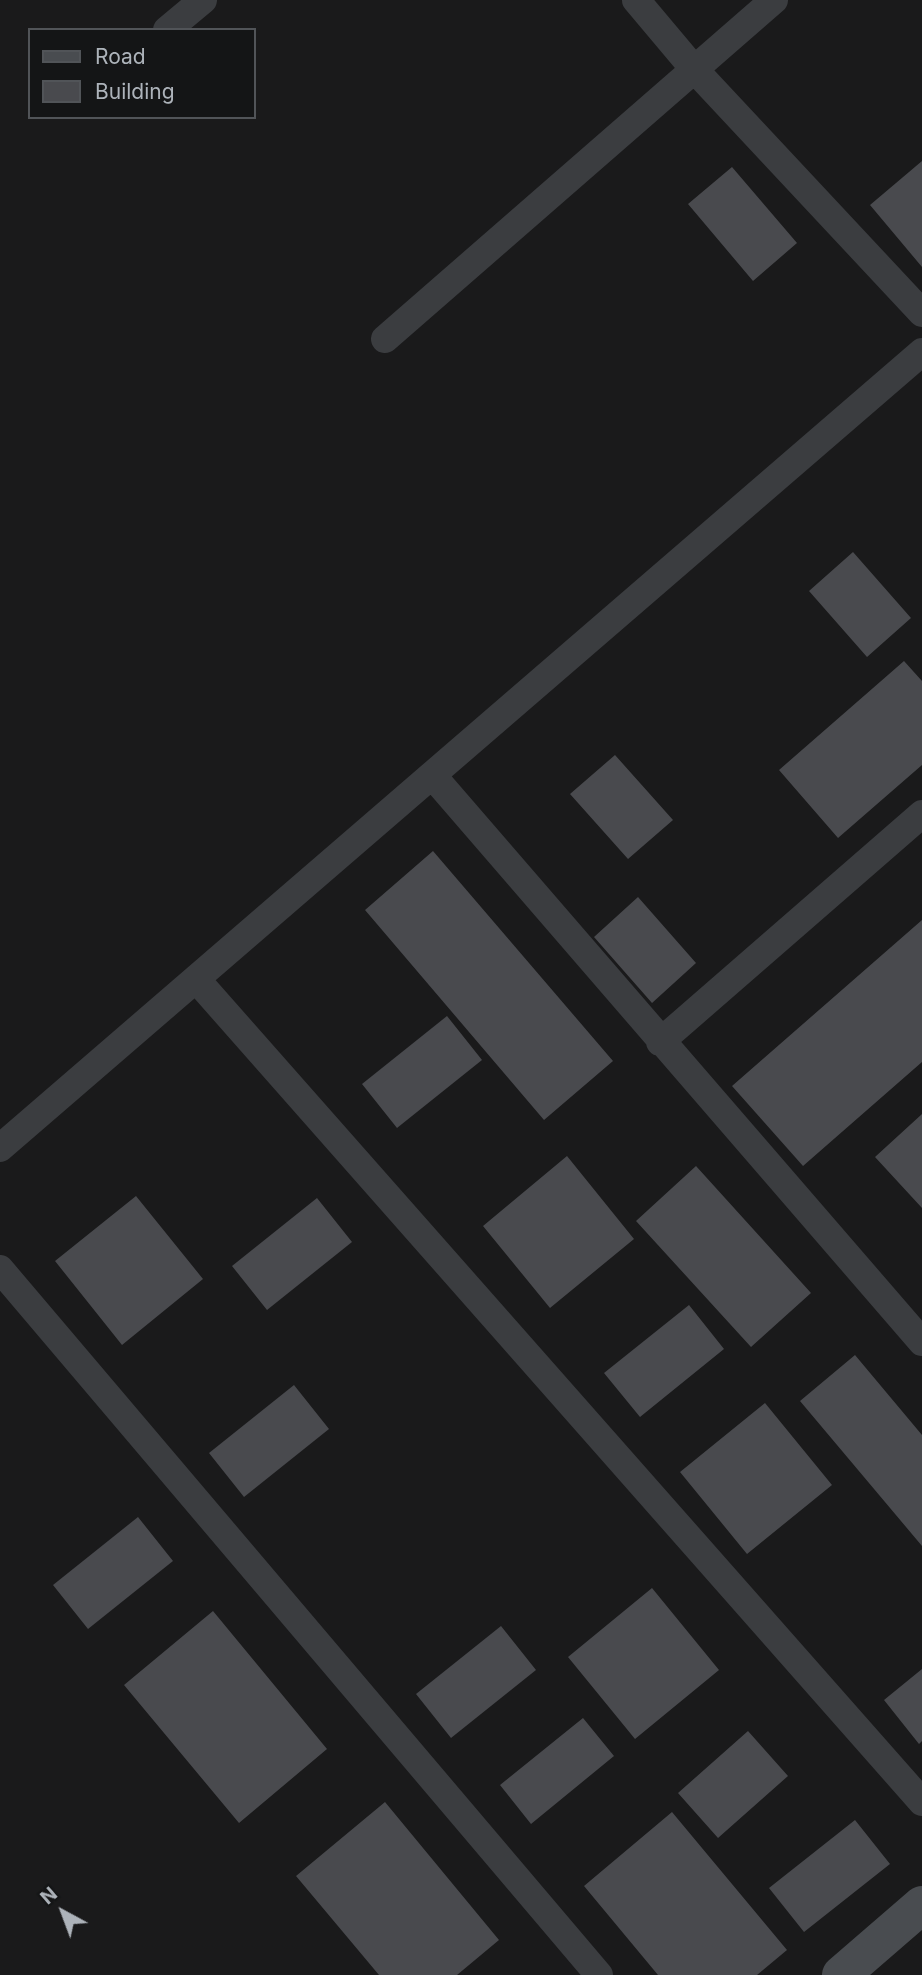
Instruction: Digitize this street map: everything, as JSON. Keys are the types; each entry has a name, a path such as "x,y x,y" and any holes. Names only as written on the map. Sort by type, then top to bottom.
{"street":[{"path":"169,28 202,0"},
{"path":"636,0 694,69 922,313"},
{"path":"385,339 774,0"},
{"path":"0,1148 922,352"},
{"path":"432,775 660,1042 916,1323"},
{"path":"660,1042 922,814"},
{"path":"197,979 922,1802"},
{"path":"0,1269 599,1975"},
{"path":"841,1975 922,1905"}],"building":[{"path":"922,161 922,267 870,205"},
{"path":"732,167 797,243 753,281 688,204"},
{"path":"853,552 911,618 867,657 809,591"},
{"path":"904,661 922,681 922,765 838,838 779,770"},
{"path":"615,755 673,820 628,859 570,794"},
{"path":"433,851 613,1061 544,1120 365,910"},
{"path":"638,897 696,963 652,1003 594,937"},
{"path":"922,920 922,1062 803,1166 732,1086"},
{"path":"447,1016 482,1060 397,1128 362,1084"},
{"path":"922,1114 922,1208 875,1157"},
{"path":"567,1156 634,1239 550,1308 483,1226"},
{"path":"696,1166 811,1293 751,1347 636,1221"},
{"path":"136,1196 203,1279 122,1345 55,1261"},
{"path":"317,1198 352,1242 267,1310 232,1266"},
{"path":"689,1305 724,1349 640,1417 604,1373"},
{"path":"855,1355 922,1435 922,1546 800,1401"},
{"path":"294,1385 329,1429 244,1497 209,1453"},
{"path":"765,1403 832,1485 747,1554 680,1472"},
{"path":"138,1517 173,1561 88,1629 53,1585"},
{"path":"652,1588 719,1670 635,1739 568,1657"},
{"path":"213,1611 327,1749 239,1823 124,1685"},
{"path":"501,1626 536,1670 451,1738 416,1694"},
{"path":"922,1669 922,1741 919,1744 884,1700"},
{"path":"583,1718 614,1756 531,1824 500,1785"},
{"path":"748,1731 788,1776 718,1838 678,1793"},
{"path":"385,1802 499,1940 457,1975 379,1975 296,1876"},
{"path":"672,1812 787,1950 757,1975 658,1975 584,1886"},
{"path":"855,1820 890,1864 804,1932 769,1888"}]}
